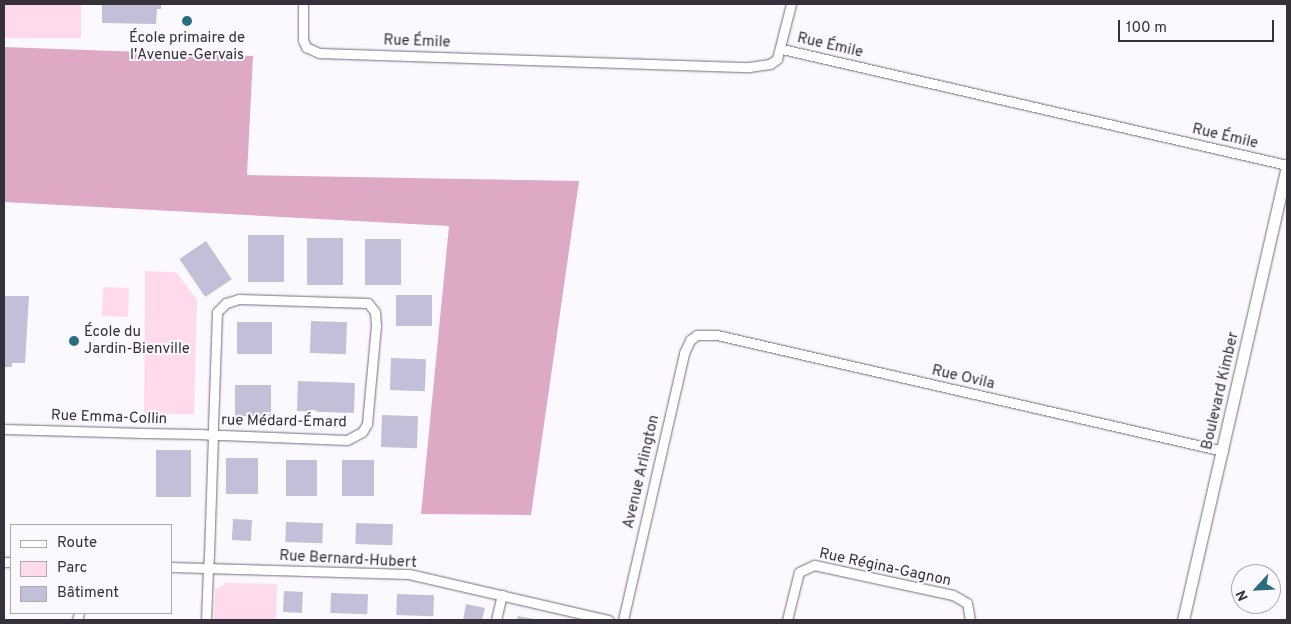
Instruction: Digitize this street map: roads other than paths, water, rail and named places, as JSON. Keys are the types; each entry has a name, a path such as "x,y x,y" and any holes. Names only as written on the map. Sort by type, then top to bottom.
{"street":[{"name":"Rue Émile","path":"303,4 302,31 306,47 319,53 749,66 770,64 777,59 782,49 1287,166"},
{"path":"782,49 791,4"},
{"name":"Boulevard Kimber","path":"1183,620 1287,166"},
{"name":"rue Médard-Émard","path":"206,620 217,312 226,302 239,299 361,301 375,312 367,424 362,432 346,440 213,435"},
{"name":"Rue Ovila","path":"697,335 710,334 1223,451"},
{"name":"Avenue Arlington","path":"623,620 684,353 690,340 697,335"},
{"name":"Rue Emma-Collin","path":"4,429 213,435"},
{"name":"Rue Régina-Gagnon","path":"787,620 800,572 814,565 953,595 967,603 970,620"},
{"name":"Rue Bernard-Hubert","path":"172,567 409,574 609,620"},
{"path":"496,620 502,595"}],"place":[{"name":"École primaire de l'Avenue-Gervais","path":"187,21"},
{"name":"École du Jardin-Bienville","path":"74,341"}]}
